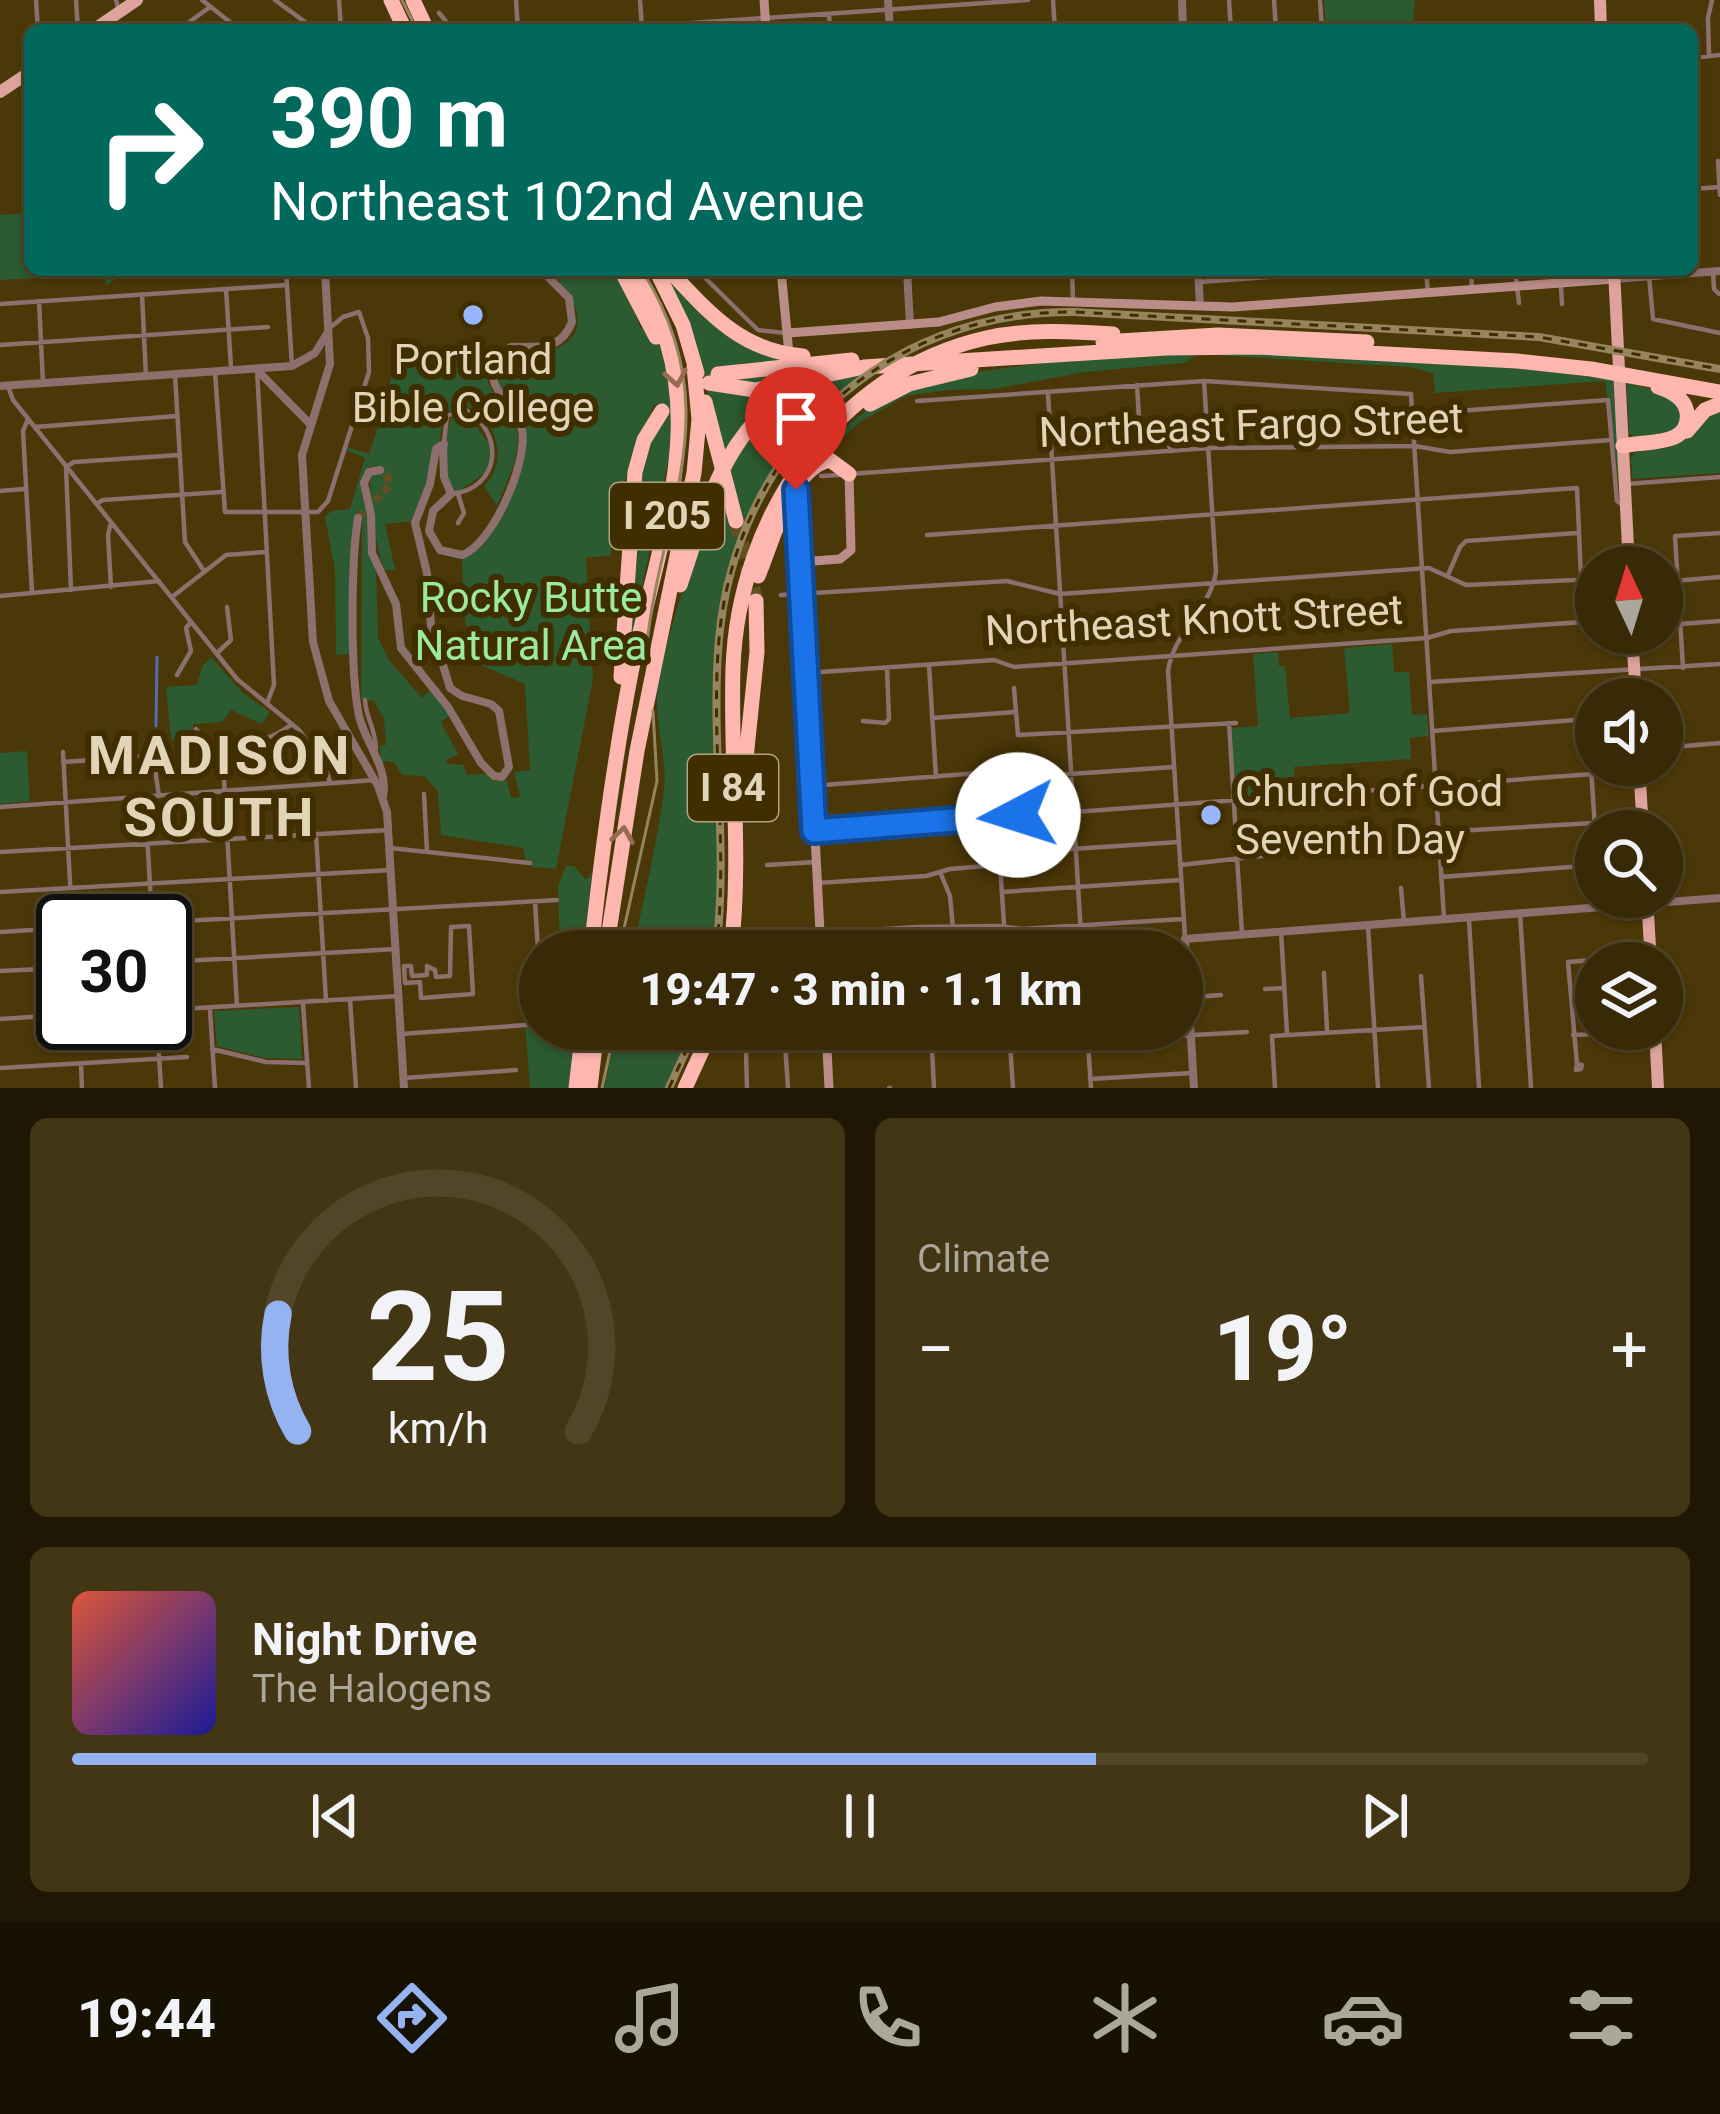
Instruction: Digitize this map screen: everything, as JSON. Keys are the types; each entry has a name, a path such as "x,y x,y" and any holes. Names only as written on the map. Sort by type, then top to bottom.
{"highway":[{"path":"623,276 656,338"},
{"name":"I 205","path":"594,930 614,767 681,431 678,386 668,343 637,276"},
{"name":"I 205","path":"609,930 628,800 694,473 699,419 694,367 682,325 659,276"},
{"path":"675,276 721,324 750,344 788,355 854,360"},
{"name":"I 84","path":"733,930 732,718 738,626 760,540 794,473 845,414 889,380 965,344 1037,332 1258,335 1518,351 1720,392"},
{"path":"1070,355 836,371 755,390 713,379 854,360 1152,337"},
{"name":"I 84","path":"734,930 740,670 768,533 790,489 832,434 867,406 932,376 1070,355 1256,347 1591,367"},
{"path":"694,367 736,521"},
{"path":"655,662 712,493 732,449 755,418 780,397 836,371"},
{"path":"1617,443 1672,439 1685,426 1686,410 1679,398 1646,376"},
{"name":"I 84","path":"1646,376 1720,382"},
{"path":"1617,443 1672,443 1706,410 1720,404"},
{"path":"614,767 635,472 644,440 662,411"},
{"path":"754,595 784,510 811,470 830,460 849,474"},
{"path":"738,626 736,615 747,566 763,519 795,464"},
{"path":"576,1088 581,1050"},
{"path":"590,1088 595,1050"},
{"path":"687,1088 705,1050"}],"main road":[{"path":"117,6 137,0"},
{"path":"764,1 765,24"},
{"path":"782,276 820,930"},
{"path":"788,337 939,322 1015,304 1073,300 1200,306 1561,283 1602,276"},
{"path":"1614,276 1617,443 1626,484 1628,546"},
{"path":"800,562 848,554 853,538 849,474"},
{"path":"1633,654 1635,678"},
{"path":"827,1050 830,1088"},
{"path":"1656,1050 1658,1088"}],"street":[{"path":"202,0 232,24"},
{"path":"275,0 308,24"},
{"path":"765,24 888,5 1028,0"},
{"path":"1708,56 1712,0"},
{"path":"291,11 292,1"},
{"path":"186,24 210,7"},
{"path":"439,13 448,24"},
{"path":"829,14 830,24"},
{"path":"1698,57 1720,55"},
{"path":"1718,161 1720,190"},
{"path":"1716,271 1718,294"},
{"path":"286,276 292,366"},
{"path":"326,276 328,374 302,455 317,665 335,715 383,797"},
{"path":"380,470 369,472 364,483 373,556 398,608 400,645 448,707 481,763 494,776 502,777 509,767 499,711 450,688 430,620 428,573 415,523 441,451 446,418 460,409 473,415 494,446 494,461 488,475 431,514 429,533 442,551 465,554 481,543 502,506 522,442 520,424 492,380 494,361 509,347 556,344 572,322 569,298 547,276"},
{"path":"703,276 758,330 788,337"},
{"path":"907,276 910,325"},
{"path":"1072,276 1073,300"},
{"path":"1198,276 1200,306"},
{"path":"1198,282 1236,276"},
{"path":"1427,276 1428,292"},
{"path":"1471,276 1472,289"},
{"path":"1516,276 1519,302"},
{"path":"1560,276 1562,304"},
{"path":"1649,276 1653,319 1720,333"},
{"path":"0,304 287,284"},
{"path":"226,289 231,371"},
{"path":"142,294 146,377"},
{"path":"39,301 43,383"},
{"path":"215,372 226,513 318,512 328,501 369,372 368,338 359,312 343,317 313,356 292,366 4,386 242,683 292,723 326,768 330,783"},
{"path":"0,345 268,327"},
{"path":"257,370 309,424"},
{"path":"257,370 274,685 267,703"},
{"path":"175,375 186,546 204,571"},
{"path":"1185,930 1168,676 1171,656 1214,584 1204,381"},
{"path":"917,400 1204,381 1411,394 1444,919"},
{"path":"1137,385 1139,419"},
{"path":"1048,392 1081,930"},
{"path":"1413,415 1608,400 1617,443 1617,501 1627,504"},
{"path":"34,427 177,416"},
{"path":"28,418 22,428 32,592"},
{"path":"1164,430 1171,451"},
{"name":"Northeast Fargo Street","path":"821,476 1209,448 1415,446 1450,452 1617,443"},
{"path":"441,451 445,485 464,514 458,523"},
{"path":"67,467 74,462 179,455"},
{"path":"67,467 71,590"},
{"path":"1626,484 1720,476"},
{"path":"927,536 1577,488 1580,546"},
{"path":"0,491 26,489"},
{"path":"97,504 222,492"},
{"path":"358,518 357,704 384,781 404,1083 516,1070"},
{"path":"111,522 111,587"},
{"path":"1676,546 1676,536 1720,532"},
{"path":"1448,575 1466,541 1579,533"},
{"path":"791,544 798,594"},
{"path":"172,597 228,554 266,552"},
{"path":"781,595 1003,581 1060,594 1422,568 1470,586 1575,578"},
{"path":"1683,580 1720,577"},
{"path":"0,596 159,581"},
{"path":"217,653 230,640 227,607"},
{"path":"1683,624 1720,621"},
{"path":"177,675 191,651 186,630 191,622"},
{"name":"Northeast Knott Street","path":"806,673 994,660 1014,667 1426,638 1451,631 1575,623"},
{"path":"1682,654 1683,668"},
{"path":"1429,682 1720,664"},
{"path":"929,665 936,777"},
{"path":"863,721 885,723 890,719 887,668"},
{"path":"1014,688 1018,735 1232,723 1236,837"},
{"path":"365,700 367,715 375,725 374,754"},
{"path":"932,718 1016,712"},
{"path":"1432,731 1575,720"},
{"path":"196,730 205,742 222,745 270,738 292,723"},
{"path":"1683,746 1720,743"},
{"path":"222,745 237,1006"},
{"path":"63,752 70,894"},
{"path":"64,762 154,756 159,796"},
{"path":"1025,777 1174,767"},
{"path":"812,786 1019,770"},
{"path":"814,831 1575,775"},
{"path":"0,807 375,780"},
{"path":"424,794 427,852"},
{"path":"145,796 151,894"},
{"path":"1438,832 1575,824"},
{"path":"0,852 389,830"},
{"path":"316,834 326,1000"},
{"path":"1180,866 1279,854 1277,834"},
{"path":"817,883 925,876 1000,864 1021,853 1178,842"},
{"path":"390,848 530,863"},
{"path":"1237,857 1242,934"},
{"path":"767,865 816,862"},
{"path":"1000,864 1004,926"},
{"path":"1441,877 1575,867"},
{"path":"0,892 391,870"},
{"path":"940,872 950,896 953,929"},
{"path":"1002,892 1181,880"},
{"path":"1401,888 1404,922"},
{"path":"1683,899 1720,898"},
{"path":"192,920 557,900"},
{"path":"536,901 537,930"},
{"path":"1203,937 1575,905"},
{"path":"1520,913 1531,1088"},
{"path":"1469,917 1479,1088"},
{"path":"872,930 1022,929 1184,919"},
{"path":"1368,925 1378,1088"},
{"path":"451,926 469,926 473,994 421,998 420,982 405,982 404,966 411,965 412,976 428,976 427,966 435,970 436,977 450,976 451,926"},
{"path":"0,932 36,930"},
{"path":"1281,931 1287,1034"},
{"path":"192,960 396,949"},
{"path":"1575,962 1568,962 1577,1064"},
{"path":"0,971 36,969"},
{"path":"1324,973 1332,1034 1424,1027"},
{"path":"1421,976 1429,1088"},
{"path":"1265,989 1284,988"},
{"path":"1203,996 1221,995"},
{"path":"192,1008 399,996"},
{"path":"350,999 356,1088"},
{"path":"303,1002 309,1088"},
{"path":"209,1007 214,1088"},
{"path":"0,1018 36,1016"},
{"path":"401,1034 519,1023"},
{"path":"1275,1088 1272,1036 1328,1030"},
{"path":"1203,1034 1246,1032"},
{"path":"212,1049 266,1062 307,1064"},
{"path":"159,1050 160,1088"},
{"path":"746,1050 747,1088"},
{"path":"785,1050 788,1088"},
{"path":"932,1050 934,1088"},
{"path":"1010,1050 1013,1088"},
{"path":"1088,1050 1091,1088"},
{"path":"1192,1050 1194,1088"},
{"path":"0,1068 187,1057"},
{"path":"81,1063 82,1088"},
{"path":"1090,1079 1193,1073"}],"green space":[{"path":"1324,0 1415,0 1413,24 1326,24"},
{"path":"24,213 24,276 70,276 0,280 0,215"},
{"name":"Rocky Butte Natural Area","path":"553,276 619,276 641,328 659,336 675,427 624,675 645,442 664,413 654,404 611,519 611,555 586,558 593,679 556,869 533,867 523,848 441,835 438,791 424,776 402,775 394,762 385,761 382,766 379,746 386,745 384,719 374,701 361,699 362,519 355,516 353,525 352,654 336,655 335,570 325,517 331,511 350,509 365,458 346,450 369,454 398,360 494,353 487,378 513,420 518,440 497,506 484,486 496,467 492,430 469,407 456,407 446,418 412,521 385,524 395,570 385,570 382,562 372,507 371,475 380,473 382,466 368,467 361,485 369,553 376,571 378,637 389,660 422,698 430,690 450,715 441,722 458,754 446,760 447,764 464,765 467,775 507,780 511,798 520,797 514,772 530,770 525,684 474,662 464,613 462,558 489,538 498,522 525,433 499,391 497,365 507,354 549,351 574,335 577,313"},
{"path":"665,276 741,343 843,364 804,381 758,410 722,460 706,386"},
{"path":"1242,352 1518,366 1613,380 1621,499 1605,381 1435,393 1433,373 1410,367 1198,354 1183,363 906,396 860,422 801,474 872,406 930,381 1075,360 1158,354"},
{"path":"868,371 802,435 759,501 732,568 720,638 716,711 716,930 637,930 664,790 657,710 660,676 705,526 733,460 756,426 783,403 832,380"},
{"path":"1627,383 1663,392 1683,408 1678,429 1669,435 1634,439 1629,432"},
{"path":"1720,408 1720,473 1632,479 1635,452 1670,447"},
{"path":"465,412 492,447 488,471 457,492 449,488 446,441 453,415"},
{"path":"1392,644 1394,672 1409,672 1412,715 1427,714 1429,736 1410,738 1411,759 1294,767 1294,777 1259,779 1259,795 1235,797 1231,728 1258,726 1253,654 1278,652 1279,666 1285,666 1290,718 1350,713 1344,648"},
{"path":"211,657 242,692 270,712 262,724 231,710 222,722 193,724 193,733 171,740 166,687 197,685"},
{"path":"27,751 30,801 0,804 0,753"},
{"path":"566,866 574,866 586,880 592,872 585,930 559,930 558,886"},
{"path":"299,1007 302,1059 265,1058 217,1046 214,1011"},
{"path":"527,1050 574,1050 569,1088 530,1088"},
{"path":"612,1050 684,1050 667,1088 604,1088"}],"waterway":[{"path":"156,726 157,657"}],"tunnel":[{"path":"358,518 389,486 387,475 380,470"},
{"path":"736,521 756,601"}],"tram line":[{"path":"402,0 414,24"},
{"path":"645,276 668,322 682,370 686,415 683,460 646,652"},
{"path":"624,930 657,781 653,711"},
{"path":"602,1088 610,1050"}],"railway":[{"path":"718,930 717,678 731,571 755,508 788,452 831,404 882,365 940,336 1005,318 1074,312 1539,337 1720,369"},
{"path":"669,1088 686,1050"}],"place":[{"name":"Portland Bible College","path":"473,315"},
{"name":"Church of God Seventh Day","path":"1211,815"}],"district":[{"name":"MADISON SOUTH","path":"220,786"}],"route":[{"path":"796,490 814,831 1018,815"}]}
